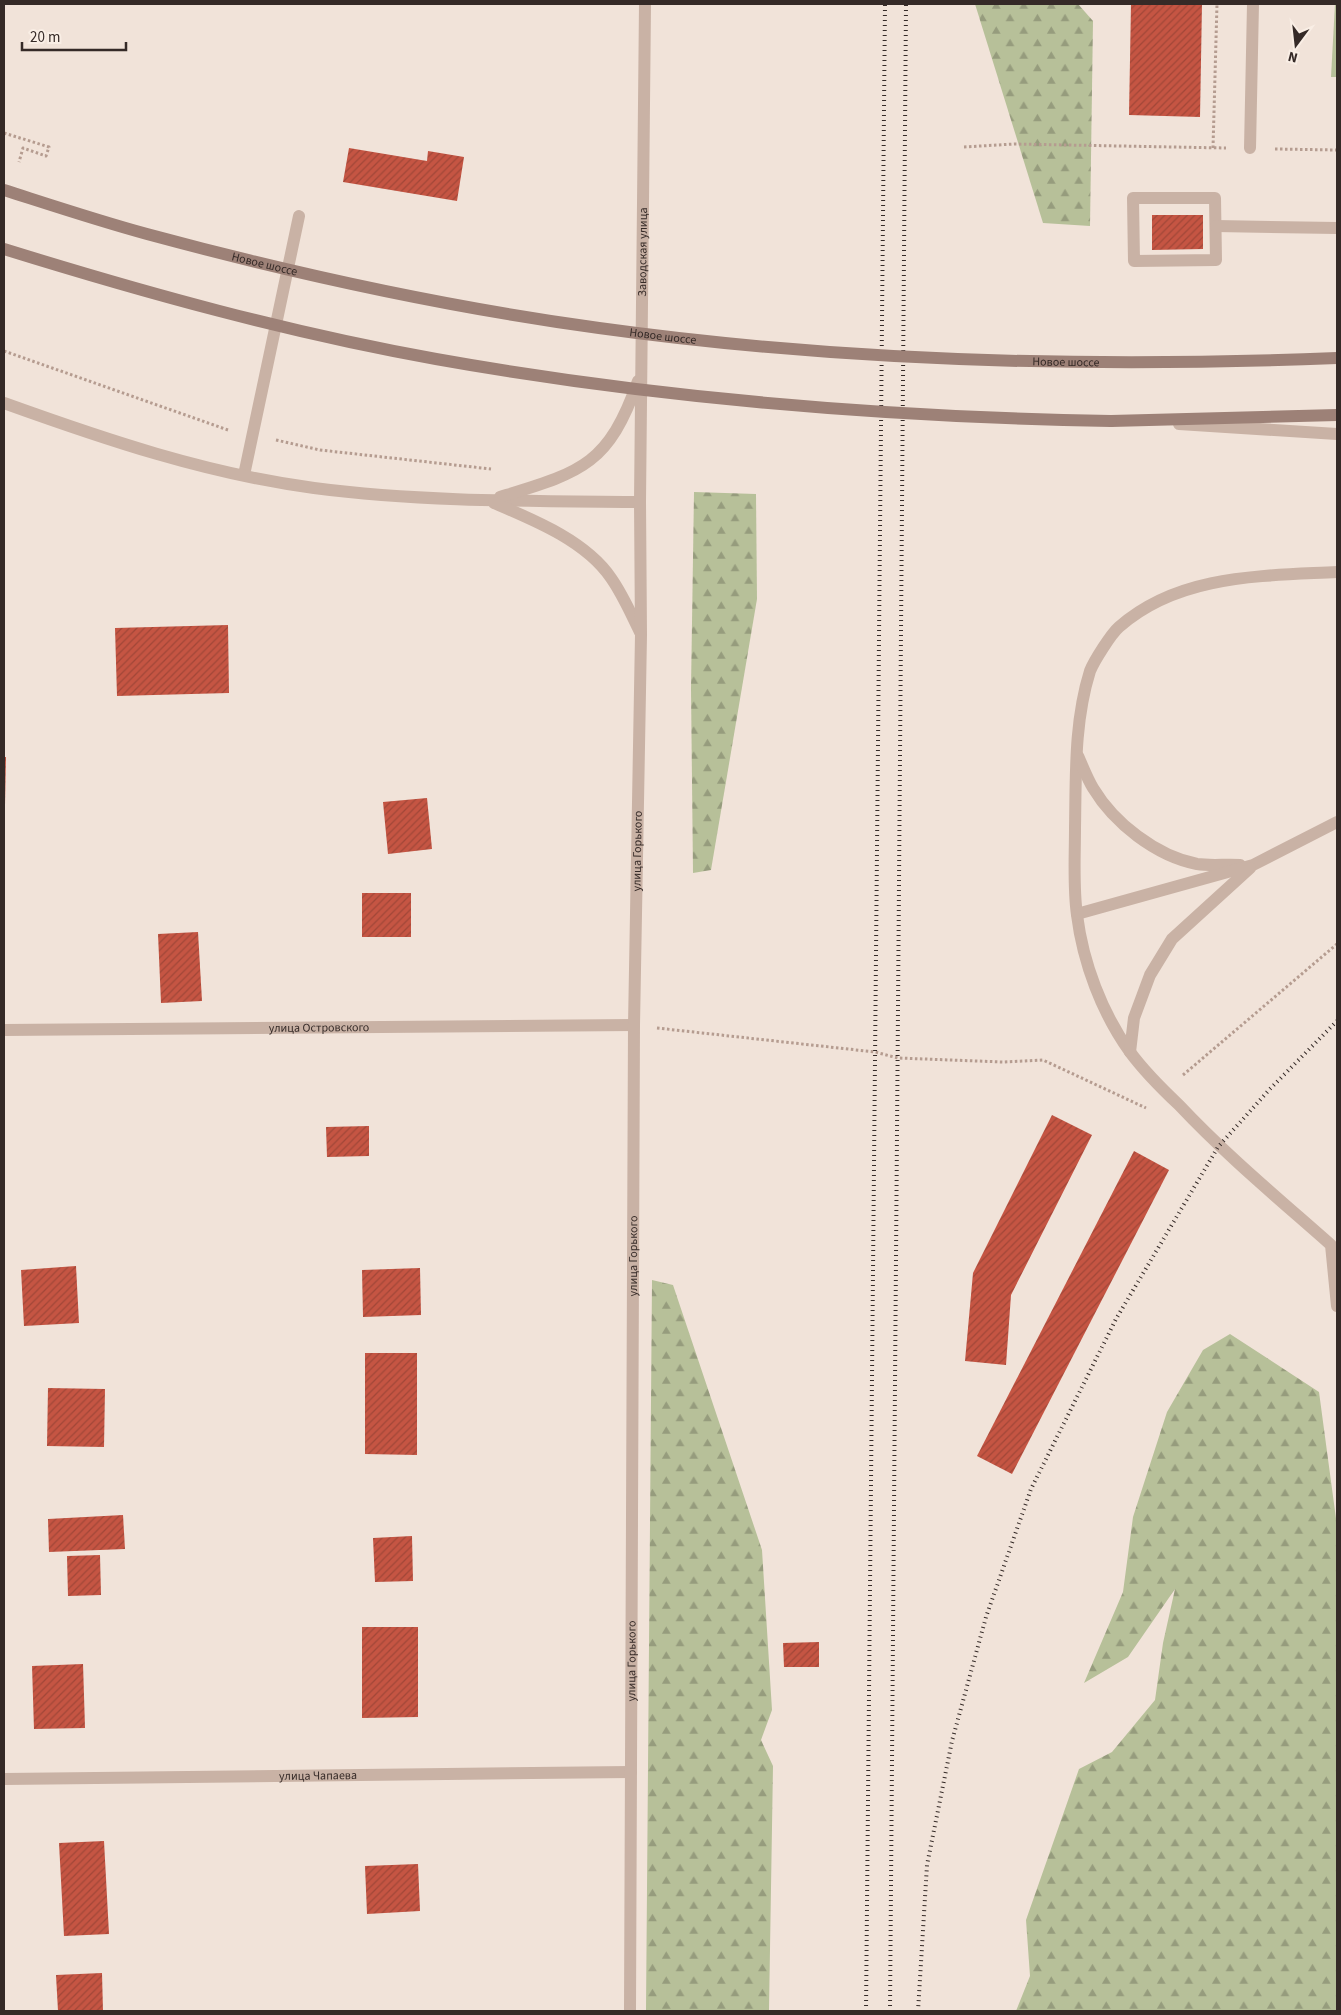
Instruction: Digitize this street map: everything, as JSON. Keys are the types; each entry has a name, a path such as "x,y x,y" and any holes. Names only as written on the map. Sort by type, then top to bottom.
{"main road":[{"name":"Новое шоссе","path":"4,190 144,233 294,271 446,303 598,328 751,346 892,357 988,361 1111,364 1337,358"},
{"path":"4,249 128,288 281,327 435,359 589,384 746,402 888,414 1111,421 1337,416"}],"street":[{"name":"Заводская улица","path":"640,502 645,4"},
{"path":"1250,148 1253,4"},
{"path":"1133,198 1215,198 1216,226 1216,260 1134,261 1133,198"},
{"path":"244,475 299,216"},
{"path":"1216,226 1337,228"},
{"path":"488,500 558,479 594,457 610,442 626,413 642,370"},
{"path":"4,403 147,452 244,475 322,489 444,501 640,502"},
{"path":"1111,421 1337,434"},
{"path":"488,500 548,525 591,557 610,577 641,635"},
{"name":"улица Горького","path":"630,2011 634,1025 641,635 640,502"},
{"path":"1337,572 1243,578 1178,591 1142,610 1117,629 1091,669 1076,752 1077,914 1087,961 1101,1001 1130,1052 1164,1091 1218,1146 1334,1247 1337,1306"},
{"path":"1076,752 1093,788 1114,815 1162,851 1198,864 1254,865"},
{"path":"1077,914 1254,865 1337,822"},
{"path":"1130,1052 1134,1018 1150,975 1172,939 1254,865"},
{"name":"улица Островского","path":"4,1030 634,1025"},
{"name":"улица Чапаева","path":"4,1779 631,1772"}],"path":[{"path":"964,147 1014,144 1213,148 1217,4"},
{"path":"4,133 49,147 46,156 23,148 19,162"},
{"path":"1250,148 1337,150"},
{"path":"1164,1091 1337,944"},
{"path":"634,1025 875,1052 898,1058 1003,1062 1043,1060 1147,1109"}],"green space":[{"path":"975,4 1078,4 1093,21 1090,226 1043,223"},
{"path":"1335,4 1337,4 1337,77 1331,77"},
{"path":"694,492 756,494 757,599 711,870 693,873 691,689"},
{"path":"652,1280 673,1285 762,1550 772,1710 761,1740 773,1766 769,2011 646,2011"},
{"path":"1230,1334 1319,1392 1337,1526 1337,2011 1016,2011 1030,1976 1026,1920 1079,1769 1112,1752 1155,1700 1163,1643 1175,1589 1128,1657 1084,1683 1123,1592 1133,1517 1167,1412 1203,1350"}],"building":[{"path":"1131,4 1202,4 1200,117 1129,115"},
{"path":"349,148 427,161 428,151 464,157 457,201 343,182"},
{"path":"1152,215 1203,215 1203,249 1152,250"},
{"path":"228,625 229,693 117,696 115,628"},
{"path":"4,757 6,757 5,806 4,806"},
{"path":"427,798 432,849 388,854 383,802"},
{"path":"362,893 411,893 411,937 362,937"},
{"path":"198,932 202,1001 161,1003 158,934"},
{"path":"1052,1115 1092,1135 1011,1295 1006,1365 965,1361 973,1273"},
{"path":"369,1126 369,1156 327,1157 326,1127"},
{"path":"1134,1151 1169,1170 1012,1474 977,1456"},
{"path":"76,1266 79,1323 24,1326 21,1270"},
{"path":"420,1268 421,1315 363,1317 362,1270"},
{"path":"365,1353 417,1353 417,1455 365,1454"},
{"path":"48,1388 105,1389 104,1447 47,1446"},
{"path":"123,1515 125,1549 49,1552 48,1519"},
{"path":"412,1536 413,1581 375,1582 373,1538"},
{"path":"100,1555 101,1595 68,1596 67,1556"},
{"path":"362,1627 418,1627 418,1717 362,1718"},
{"path":"819,1642 819,1667 784,1667 783,1643"},
{"path":"83,1664 85,1728 34,1729 32,1666"},
{"path":"104,1841 109,1934 64,1936 59,1843"},
{"path":"418,1864 420,1911 367,1914 365,1866"},
{"path":"102,1973 103,2011 58,2011 56,1975"}],"railway":[{"path":"866,2011 885,4"},
{"path":"890,2011 906,4"},
{"path":"918,2011 927,1865 952,1741 986,1617 1031,1489 1116,1319 1218,1147 1269,1090 1337,1021"}]}
